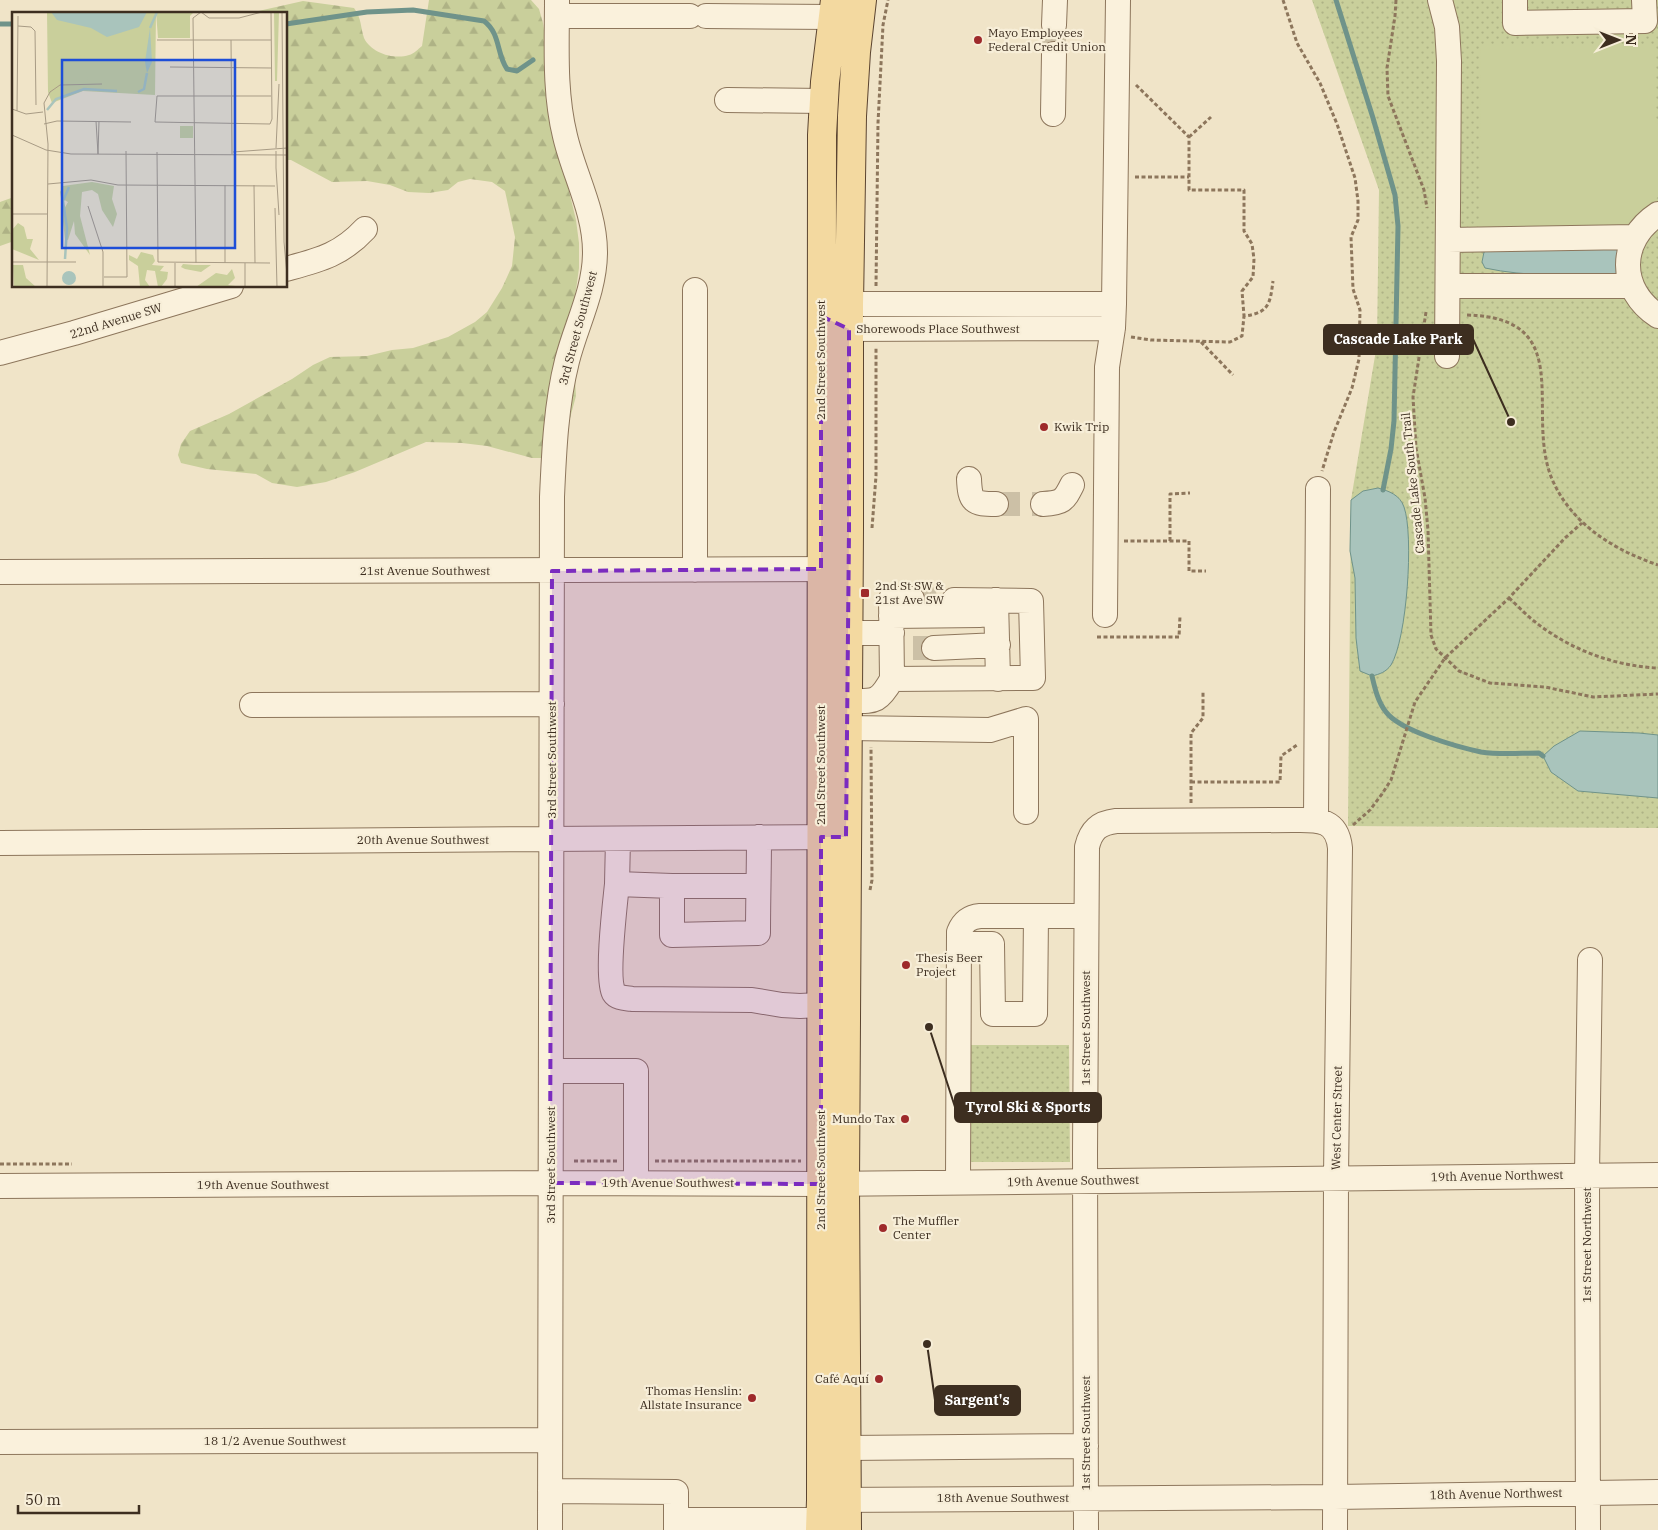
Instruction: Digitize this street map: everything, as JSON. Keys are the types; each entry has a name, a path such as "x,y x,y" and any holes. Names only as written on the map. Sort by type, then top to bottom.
{"main road":[{"name":"2nd Street Southwest","path":"834,837 848,728 849,317 852,116 856,52 862,0"},
{"name":"2nd Street Southwest","path":"833,8 823,101 821,316 821,569 834,837 834,1004 829,1176 827,1512 847,1530"},
{"name":"2nd Street Southwest","path":"827,1512 847,1448 829,1176"}],"street":[{"path":"1054,25 1055,0"},
{"path":"1105,615 1107,367 1120,332 1114,304 1118,0"},
{"path":"1440,0 1447,27 1449,45 1448,286 1437,313 1448,356"},
{"path":"1515,0 1515,22 1645,21 1644,0"},
{"path":"557,8 698,16 833,8"},
{"name":"3rd Street Southwest","path":"550,1530 552,496 559,407 567,361 591,286 595,254 592,221 570,154 561,116 557,71 557,8"},
{"path":"1053,114 1054,54"},
{"path":"728,100 823,101"},
{"path":"1658,214 1646,222 1635,237 1628,256 1628,276 1635,294 1647,308 1658,316"},
{"path":"288,269 335,253 348,246 365,229"},
{"path":"1448,240 1635,237"},
{"path":"1448,286 1632,286"},
{"name":"22nd Avenue SW","path":"0,354 223,288"},
{"path":"694,290 695,570"},
{"name":"Shorewoods Place Southwest","path":"849,317 994,304 1114,304"},
{"path":"994,304 994,328"},
{"name":"Shorewoods Place Southwest","path":"821,316 994,328 1120,332"},
{"path":"970,479 970,493 975,502 979,504 996,504"},
{"path":"1043,504 1062,501 1066,498 1072,485"},
{"path":"1318,489 1316,820 1327,824 1338,837"},
{"name":"21st Avenue Southwest","path":"0,572 849,569"},
{"path":"959,599 997,607"},
{"path":"849,633 904,627 1031,601 1033,678 892,679"},
{"path":"997,607 998,679"},
{"path":"904,627 998,646"},
{"path":"848,701 872,701 884,694 892,679 904,627"},
{"path":"252,705 552,704"},
{"path":"848,728 990,730 1026,719 1026,812"},
{"name":"1st Street Southwest","path":"1086,1530 1086,847 1091,832 1108,822 1116,821 1316,820"},
{"path":"672,886 672,935 758,933 759,837"},
{"name":"20th Avenue Southwest","path":"0,843 834,837"},
{"name":"West Center Street","path":"1335,1530 1336,1177 1340,848 1338,837"},
{"path":"618,838 617,884 611,944 612,982 614,992 618,996 632,999 752,1000 782,1005 834,1004"},
{"path":"617,884 758,886"},
{"path":"994,916 992,944 993,1014 1035,1014 1036,916"},
{"path":"958,1182 959,932 961,926 966,920 973,917 1086,916"},
{"path":"959,944 992,944"},
{"name":"1st Street Northwest","path":"1588,1530 1587,1175 1590,960"},
{"path":"551,1071 636,1071 636,1172"},
{"name":"19th Avenue Southwest","path":"0,1186 550,1182 636,1172 829,1176 958,1182 1336,1177"},
{"name":"19th Avenue Northwest","path":"1336,1177 1658,1175"},
{"name":"18 1/2 Avenue Southwest","path":"0,1442 550,1440"},
{"path":"847,1448 1086,1446"},
{"path":"550,1491 676,1492 676,1525"},
{"name":"18th Avenue Northwest","path":"1335,1496 1658,1492"},
{"name":"18th Avenue Southwest","path":"676,1525 827,1512 1086,1498 1335,1496"}],"path":[{"path":"876,291 878,123 883,25 888,0"},
{"path":"1284,0 1297,43 1320,83 1337,124 1355,178 1358,201 1358,220 1351,237 1353,289 1360,310 1359,359 1352,388 1334,432 1318,489"},
{"path":"1396,0 1386,68 1388,96 1424,190 1427,210"},
{"path":"1120,332 1151,340 1230,342 1242,336 1244,316 1242,291 1253,277 1254,259 1252,244 1244,231 1244,190 1189,190 1189,137 1130,79"},
{"path":"1189,137 1211,117"},
{"path":"1129,177 1189,177"},
{"path":"1244,316 1256,315 1266,308 1271,298 1273,281"},
{"name":"Cascade Lake South Trail","path":"1427,302 1437,313 1413,397 1416,448 1425,498 1428,530 1431,635 1436,649 1458,670 1490,683 1545,687 1593,697 1658,694"},
{"path":"1437,313 1494,317 1508,322 1519,329 1536,350 1541,366 1542,421 1545,451 1552,479 1582,523 1609,544 1634,557 1658,565"},
{"path":"1200,341 1233,376"},
{"path":"1170,542 1170,494 1190,493"},
{"path":"1338,837 1370,810 1391,780 1415,702 1445,658 1509,598 1565,538 1582,523"},
{"path":"1120,541 1189,542 1189,572 1206,571"},
{"path":"1509,598 1534,622 1568,644 1624,664 1658,668"},
{"path":"1097,637 1179,637 1180,616"},
{"path":"1203,691 1202,718 1192,733 1191,782 1280,782 1281,756 1316,732"},
{"path":"574,1160 636,1172 829,1176"}],"highlighted area":[{"path":"821,316 849,329 849,530 846,837 821,837 821,1184 550,1183 552,571 821,569"}],"green space":[{"path":"429,0 531,0 539,9 543,23 563,166 576,220 579,243 579,268 576,290 562,355 575,380 576,396 566,433 546,458 532,458 487,446 426,442 355,472 326,482 297,487 272,483 256,474 207,469 181,463 178,455 181,444 190,431 229,414 330,357 367,356 392,350 413,348 448,337 475,322 487,312 502,288 512,266 515,237 505,191 492,182 470,179 458,182 448,190 429,193 408,192 390,185 367,181 332,182 288,160 288,12 254,12 303,1 354,8 364,38 377,51 397,57 413,54 422,46"},
{"path":"1312,0 1658,0 1658,828 1348,826 1351,500 1377,344 1379,190"},
{"path":"1481,45 1655,45 1658,197 1617,230 1479,232"},
{"path":"12,198 12,242 0,246 0,202"},
{"path":"967,1045 1069,1045 1070,1162 968,1162"}],"water":[{"path":"1622,242 1620,273 1611,275 1516,273 1485,268 1482,262 1484,252 1491,249"},
{"path":"1378,488 1390,492 1400,499 1404,507 1407,521 1408,562 1405,611 1397,652 1389,667 1383,672 1372,676 1360,671 1356,638 1355,578 1350,551 1351,500 1363,491"},
{"path":"1580,731 1658,735 1658,798 1578,791 1551,772 1543,756 1554,746"}],"waterway":[{"path":"1336,0 1395,195 1398,226 1394,421 1383,490"},
{"path":"288,24 367,12 413,10 484,21 496,38 501,57 507,69 517,71 533,60"},
{"path":"0,24 12,24"},
{"path":"1372,676 1379,700 1386,712 1393,719 1416,732 1481,752 1503,754 1539,753 1543,756"}],"tunnel":[{"path":"1054,25 1054,54"},
{"path":"996,504 1043,504"},
{"path":"912,599 954,600"},
{"path":"913,648 934,648"}],"place":[{"name":"Mayo Employees Federal Credit Union","path":"978,40"},
{"name":"Cascade Lake Park","path":"1511,422"},
{"name":"Kwik Trip","path":"1044,427"},
{"name":"2nd St SW & 21st Ave SW","path":"865,593"},
{"name":"Thesis Beer Project","path":"906,965"},
{"name":"Tyrol Ski & Sports","path":"929,1027"},
{"name":"Mundo Tax","path":"905,1119"},
{"name":"The Muffler Center","path":"883,1228"},
{"name":"Sargent's","path":"927,1344"},
{"name":"Café Aquí","path":"879,1379"},
{"name":"Thomas Henslin: Allstate Insurance","path":"752,1398"}]}
